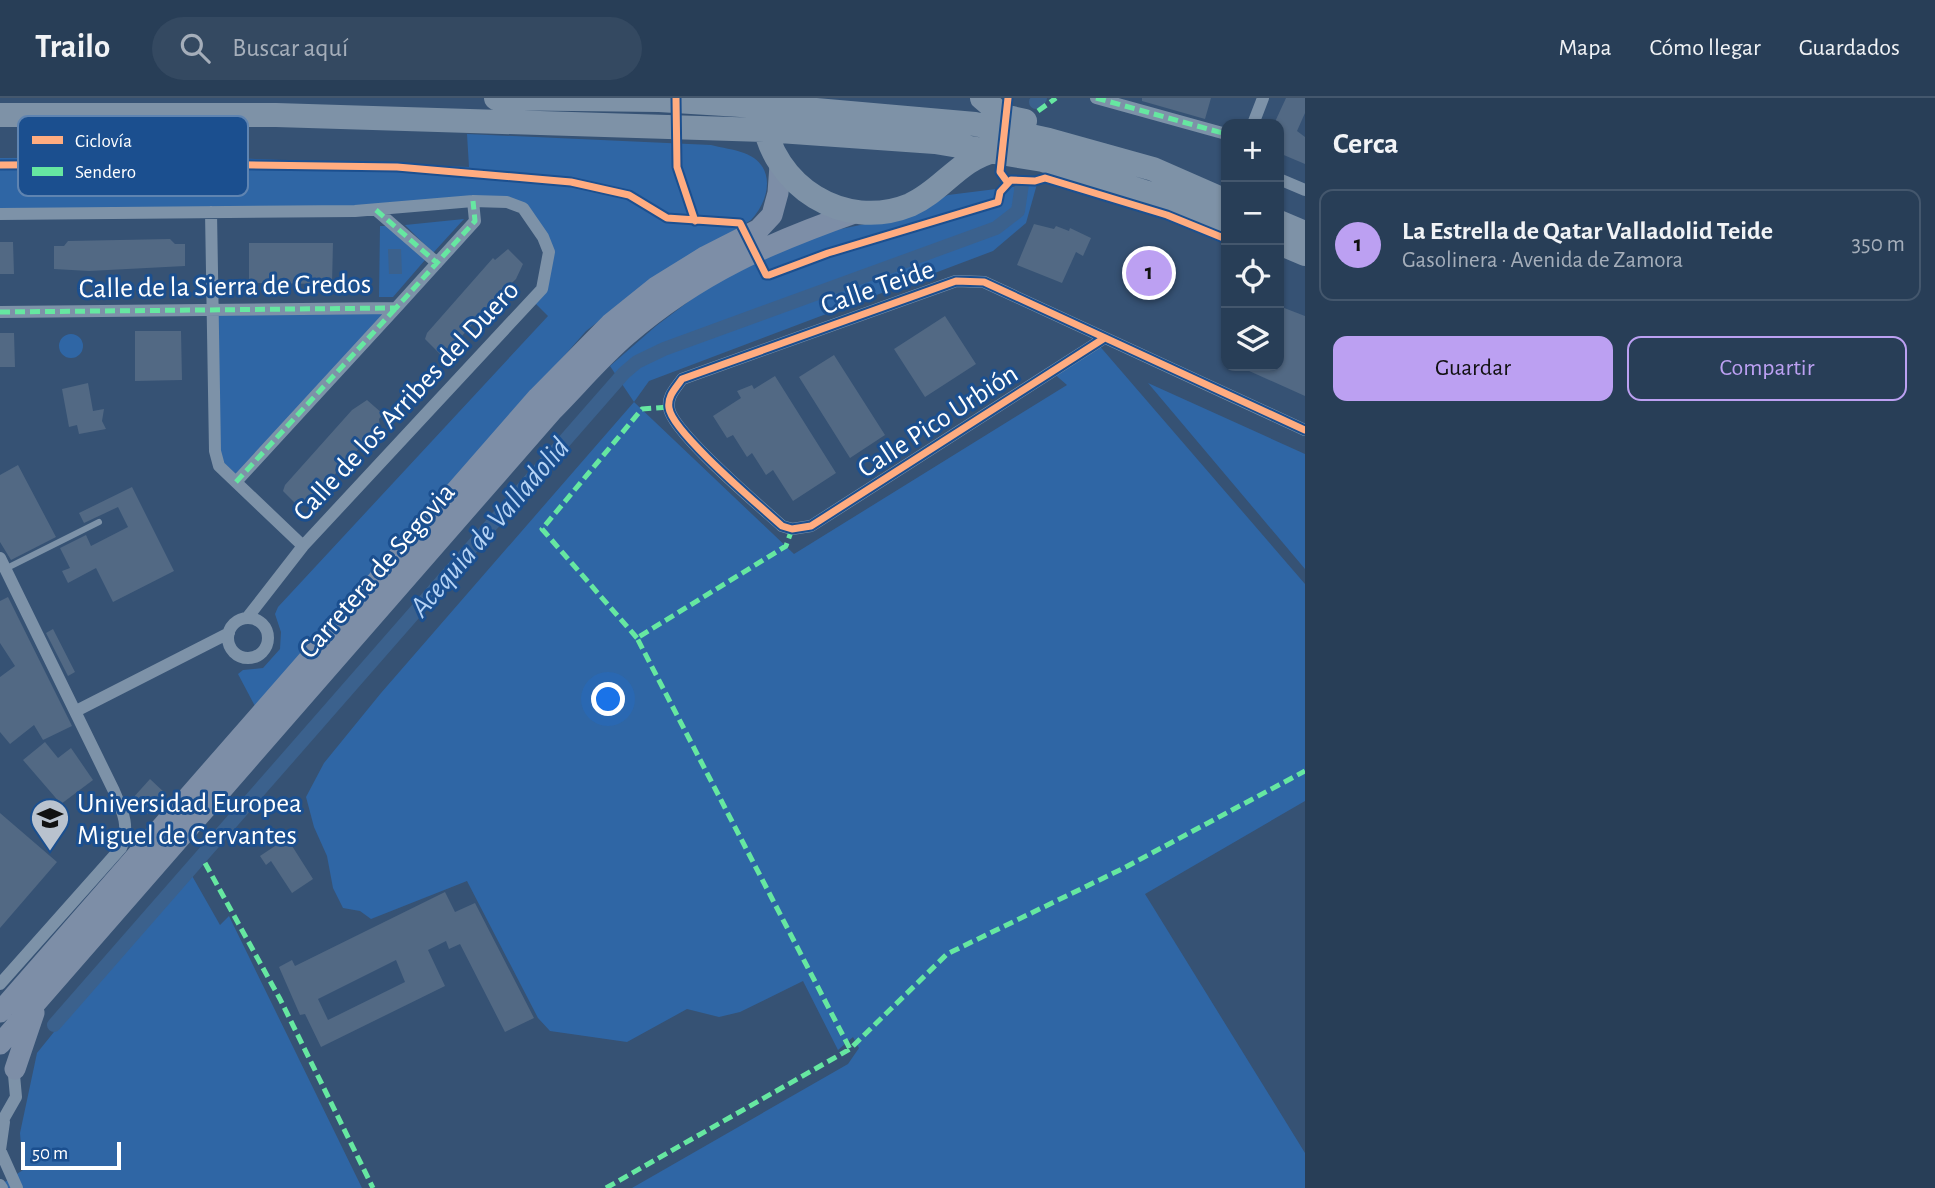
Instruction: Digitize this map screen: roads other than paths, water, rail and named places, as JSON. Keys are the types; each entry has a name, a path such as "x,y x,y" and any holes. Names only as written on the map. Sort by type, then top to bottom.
{"highway":[{"path":"496,98 721,101 763,112 972,135 1049,140 1153,169"},
{"path":"952,174 972,135 975,98"},
{"path":"982,98 1003,116 1089,140 1221,199"},
{"path":"0,115 276,115 630,128 763,112"},
{"path":"763,112 779,163"},
{"path":"630,128 646,135 733,141 762,151 779,163 803,190 820,201 857,212 884,212 909,205 933,192 973,158 995,151"},
{"path":"972,135 995,151 1043,160 1124,184 1221,220"},
{"path":"1284,224 1305,233"},
{"path":"1284,245 1305,254"}],"main road":[{"name":"Carretera de Segovia","path":"0,1012 9,988 538,397 610,324 656,287 705,256 759,229 772,215 778,193 779,163"},
{"name":"Carretera de Segovia","path":"0,1043 552,411 625,336 667,303 715,272 777,240 857,212"},
{"path":"0,1003 9,988"},
{"path":"15,1069 28,1025 46,993"}],"street":[{"path":"1096,98 1221,133"},
{"path":"1255,119 1263,98"},
{"path":"1284,181 1305,190"},
{"name":"Calle de los Arribes del Duero","path":"0,215 376,210 473,201 507,202 523,208 534,220 549,252 542,289 303,546 260,597 254,620"},
{"name":"Calle de la Sierra de Gredos","path":"0,312 396,308 475,221 473,201"},
{"path":"376,210 437,263"},
{"path":"211,212 215,451 219,466 303,546"},
{"name":"Calle Teide","path":"792,530 782,526 681,430 669,407 670,396 682,379 956,281 984,282 1305,430"},
{"path":"236,482 396,308"},
{"name":"Calle Pico Urbión","path":"792,530 811,526 1103,339"},
{"path":"3,564 114,791 126,820 127,834 121,848 9,988"},
{"path":"76,711 225,639 236,622 254,620 265,628 268,641 256,657 249,658 236,654 225,639"},
{"path":"0,1043 15,1069 16,1097 2,1124 0,1150 17,1188"}],"lane":[{"path":"3,564 99,522"}],"waterway":[{"name":"Acequia de Valladolid","path":"1036,102 1040,98"},
{"name":"Acequia de Valladolid","path":"54,1025 624,373 637,362 664,349 996,228 1018,211 1022,184"}],"place":[{"name":"La Estrella de Qatar Valladolid Teide","path":"1149,273"},
{"name":"Universidad Europea Miguel de Cervantes","path":"50,852"}]}
